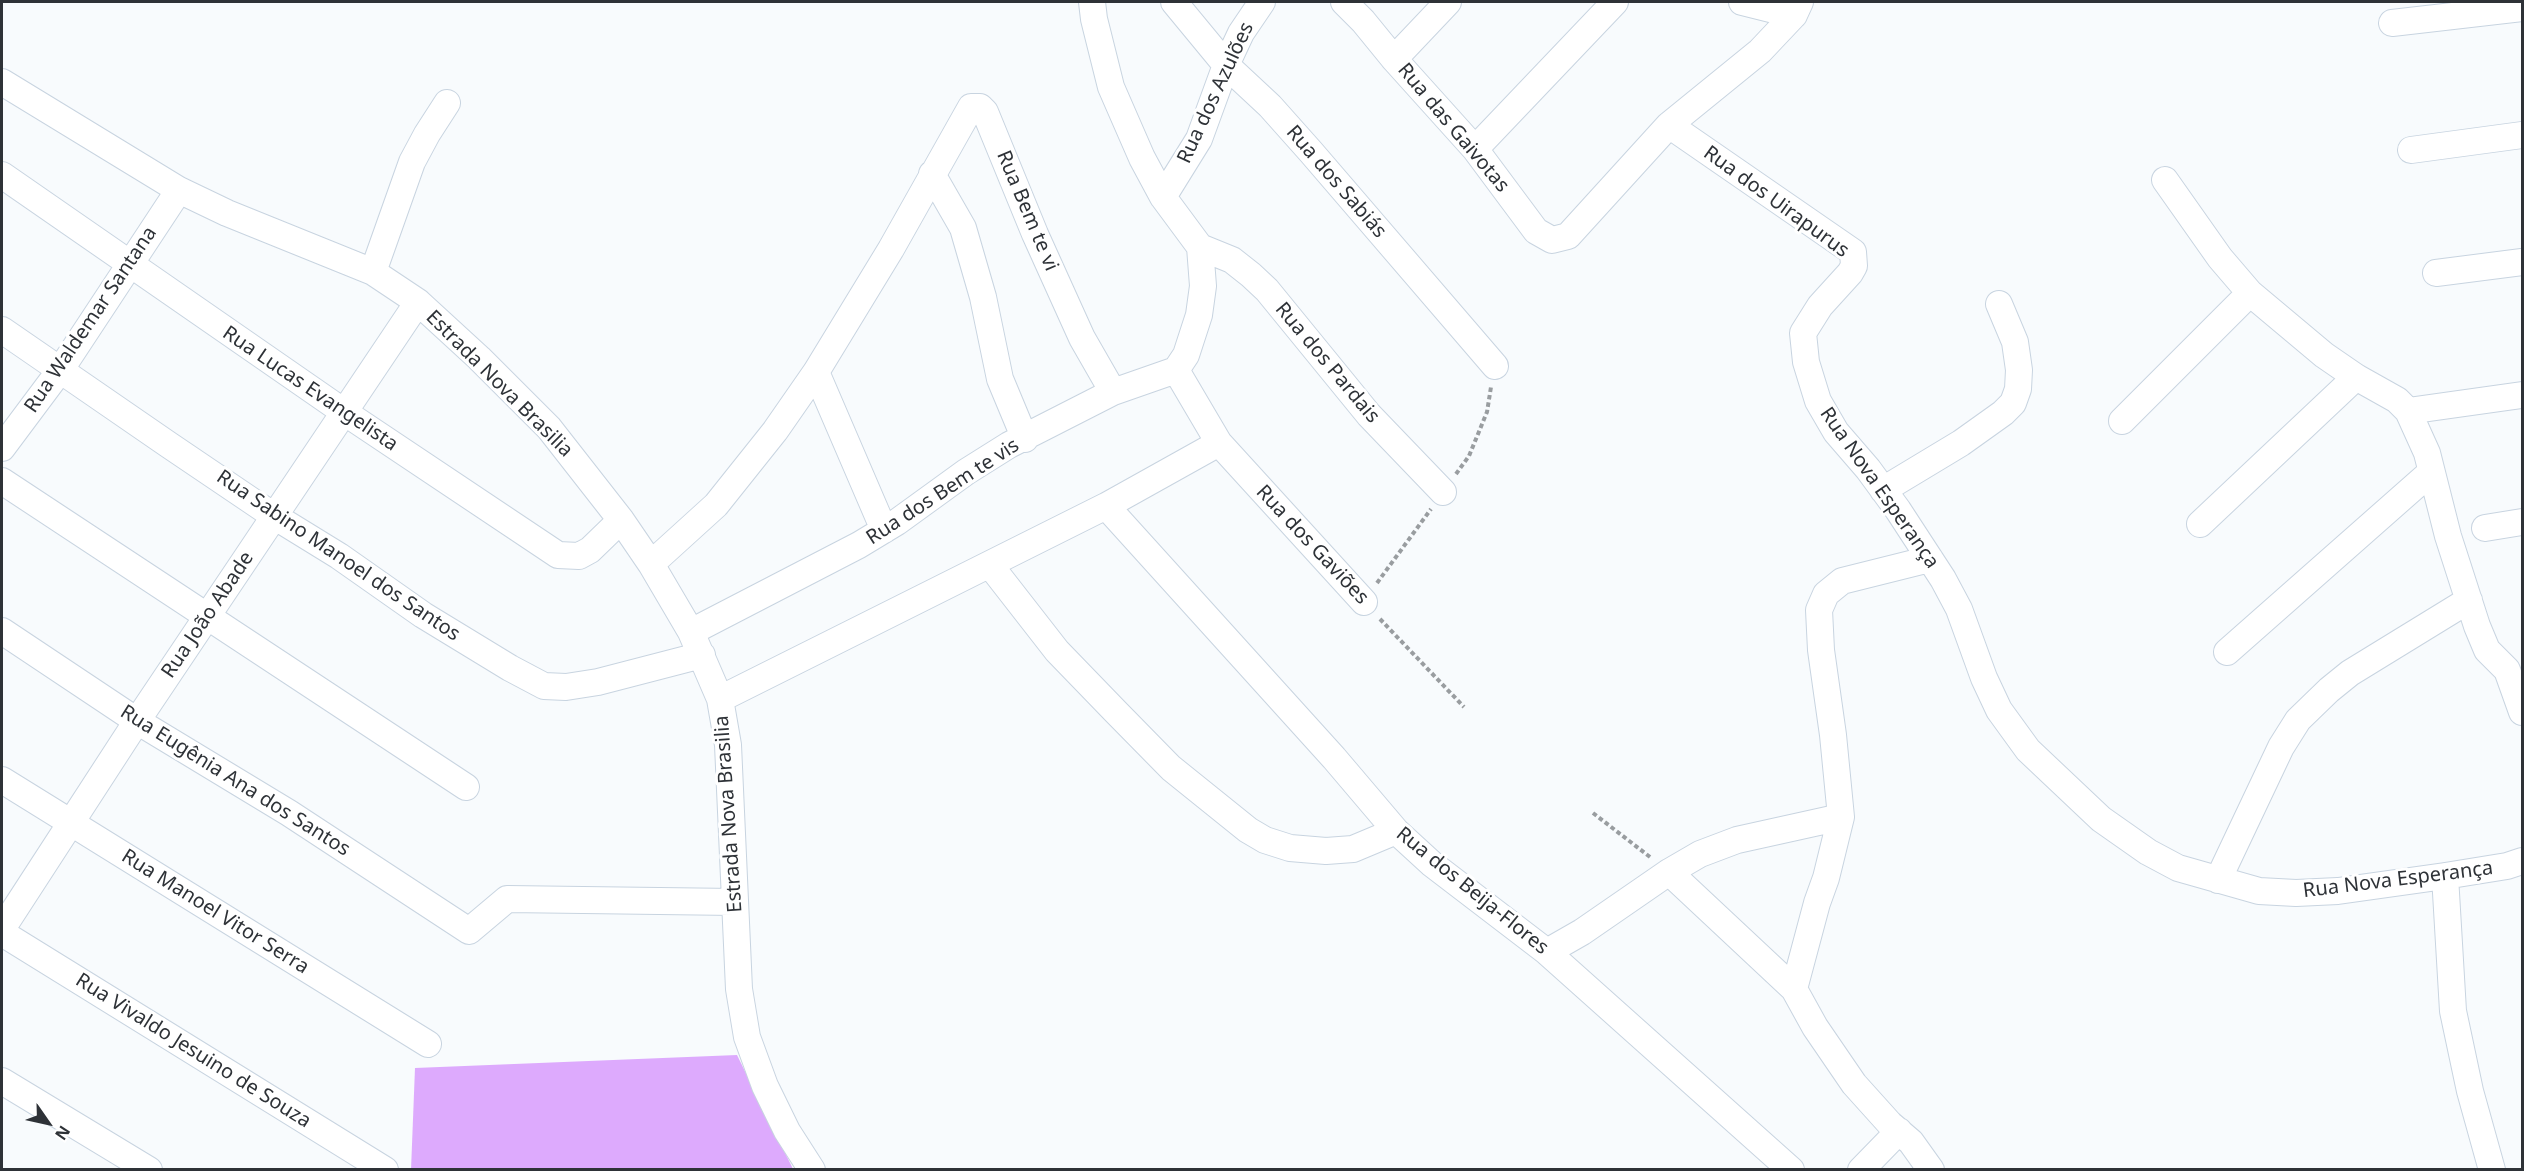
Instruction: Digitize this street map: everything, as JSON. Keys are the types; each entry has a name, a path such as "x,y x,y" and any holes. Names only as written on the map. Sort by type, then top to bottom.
{"street":[{"path":"1092,2 1111,87 1142,158 1163,197 1200,247 1203,286 1199,315 1186,355 1176,370"},
{"name":"Rua dos Sabiás","path":"1174,2 1226,65 1277,113 1495,366"},
{"name":"Rua dos Azulões","path":"1163,197 1199,139 1226,65 1241,33 1262,2"},
{"name":"Rua das Gaivotas","path":"1344,2 1475,149 1536,231 1552,240 1568,236 1669,125"},
{"path":"1394,59 1448,2"},
{"path":"1475,149 1615,2"},
{"path":"1742,2 1797,8"},
{"path":"1669,125 1760,51 1797,8"},
{"path":"2392,23 2523,8"},
{"name":"Estrada Nova Brasilia","path":"2,82 179,190 227,213 374,272 417,302 479,358 549,428 621,520 651,564 691,632 720,699 728,745 739,989 747,1037 765,1086 787,1131 812,1170"},
{"path":"374,272 412,162 447,103"},
{"name":"Rua Bem te vi","path":"651,564 697,524 730,490 816,372 971,107 980,107 985,112 1035,234 1082,338 1113,392"},
{"name":"Rua dos Uirapurus","path":"1669,125 1853,252 1854,266 1838,287"},
{"path":"2410,150 2523,135"},
{"path":"932,174 963,228 983,297 1000,379 1025,439"},
{"name":"Rua Lucas Evangelista","path":"2,175 344,412 558,555 579,556 590,550 621,520"},
{"path":"2165,180 2220,258 2250,293 2292,331 2356,377 2397,400 2408,411 2427,453 2448,536 2487,650 2515,664 2523,712"},
{"name":"Rua Waldemar Santana","path":"2,447 61,369 179,190"},
{"name":"Rua dos Pardais","path":"1200,247 1232,260 1259,282 1369,415 1443,492"},
{"path":"2436,273 2523,262"},
{"name":"Rua Nova Esperança","path":"1838,287 1809,320 1803,333 1806,362 1825,416 1883,490 1930,560 1959,609 1984,678 1999,710 2028,750 2101,819 2148,852 2178,868 2259,891 2296,893 2338,891 2507,866 2523,861"},
{"path":"2122,421 2250,293"},
{"name":"Rua João Abade","path":"2,931 137,721 417,302"},
{"path":"1883,490 1961,443 2003,413 2013,403 2018,389 2019,370 2015,342 1999,304"},
{"name":"Rua Sabino Manoel dos Santos","path":"2,330 423,615 510,669 544,686 566,687 598,682 702,655"},
{"name":"Rua dos Bem te vis","path":"691,632 884,530 966,472 1009,445 1025,439 1113,392 1176,370"},
{"name":"Rua dos Gaviões","path":"1176,370 1219,443 1364,602"},
{"path":"816,372 884,530"},
{"path":"2200,524 2356,377"},
{"path":"2408,411 2523,395"},
{"path":"720,699 1106,506 1219,443"},
{"path":"2227,652 2431,472"},
{"path":"2,482 207,619 466,787"},
{"name":"Rua dos Beija-Flores","path":"1106,506 1334,758 1396,831 1432,864 1547,952 1791,1170"},
{"path":"2485,528 2523,522"},
{"path":"1794,988 1841,817 1833,735 1821,650 1819,610 1826,594 1842,581 1930,560"},
{"path":"990,565 1057,651 1171,768 1248,830 1265,840 1290,848 1326,851 1353,849 1396,831"},
{"path":"2218,880 2281,747 2298,720 2329,690 2350,674 2469,600"},
{"name":"Rua Eugênia Ana dos Santos","path":"2,631 137,721 290,813 469,931 507,899 735,902"},
{"name":"Rua Manoel Vitor Serra","path":"2,780 428,1044"},
{"path":"1547,952 1582,932 1669,872 1701,854 1737,840 1841,817"},
{"path":"1669,872 1794,988 1815,1027 1854,1084 1911,1142 1931,1170"},
{"path":"2445,876 2453,1011 2473,1101 2492,1170"},
{"name":"Rua Vivaldo Jesuino de Souza","path":"2,931 385,1170"},
{"path":"2,1080 149,1170"},
{"path":"1861,1170 1899,1131"}],"path":[{"name":"Rua dos Gaviões","path":"1364,602 1464,706"},
{"path":"1593,813 1669,872"}],"shaded area":[{"path":"737,1055 793,1169 411,1170 415,1068"}]}
